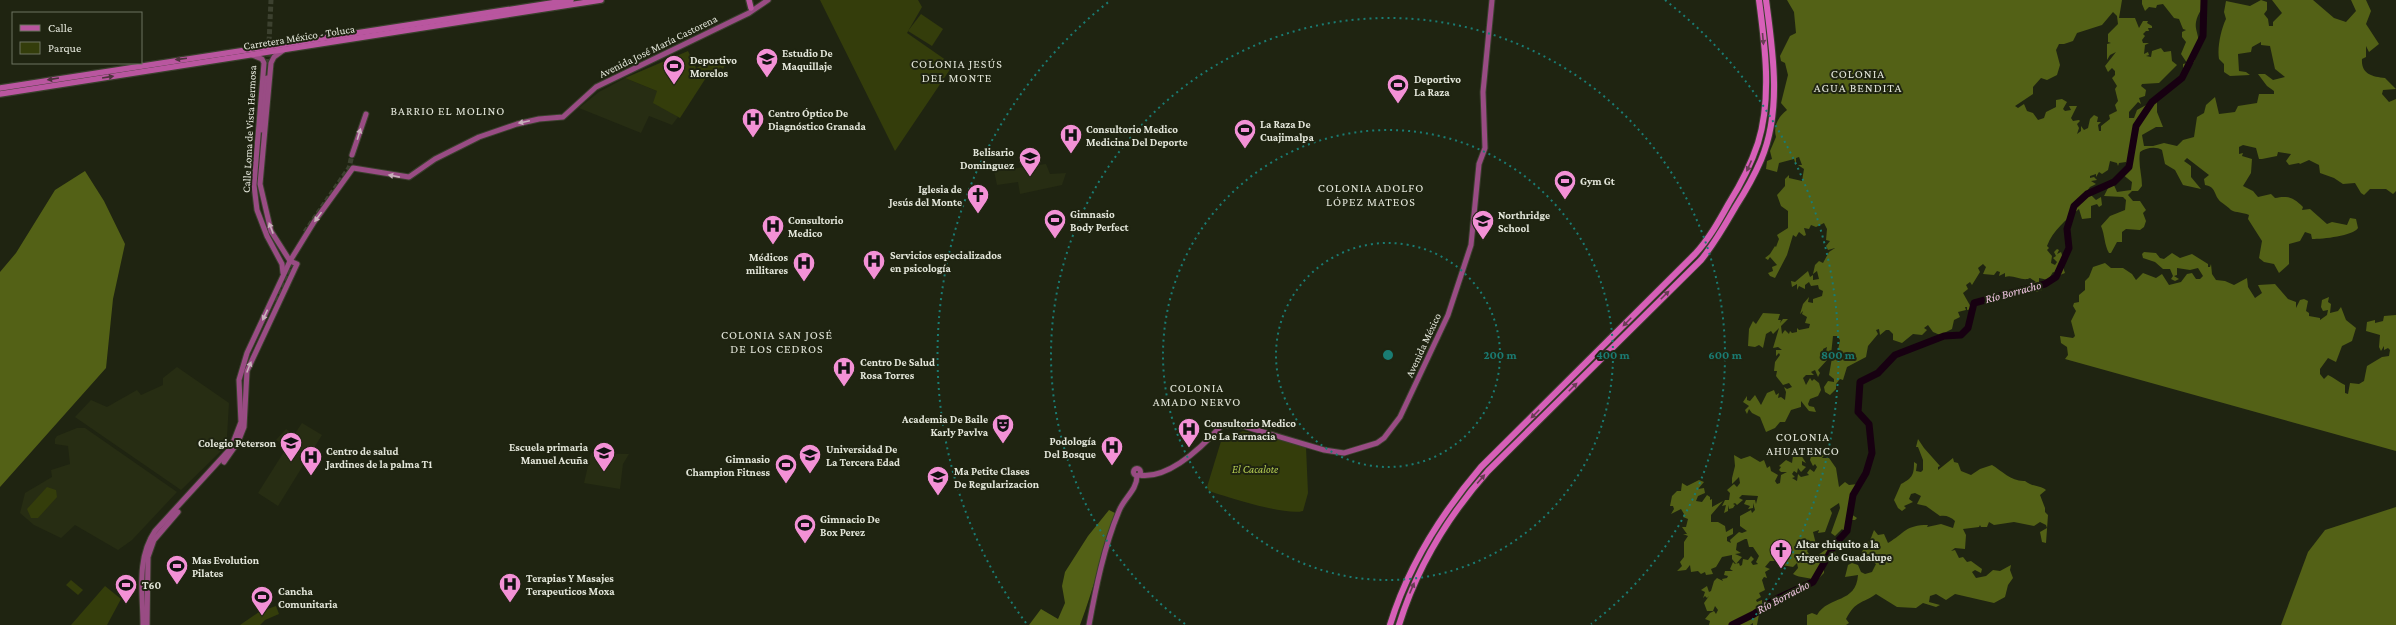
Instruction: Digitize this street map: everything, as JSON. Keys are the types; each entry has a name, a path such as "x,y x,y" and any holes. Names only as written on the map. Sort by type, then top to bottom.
{"highway":[{"path":"1390,625 1418,558 1442,516 1463,488 1481,467 1695,254 1720,220 1741,184 1753,157 1762,124 1765,73 1759,0"},
{"path":"1399,625 1424,562 1447,522 1468,493 1488,471 1701,260 1713,245 1746,191 1761,160 1770,128 1772,112 1773,73 1766,0"}],"main road":[{"name":"Carretera México - Toluca","path":"0,88 571,0"},
{"name":"Carretera México - Toluca","path":"0,94 601,0"},
{"path":"749,0 750,8"},
{"name":"Avenida José María Castorena","path":"290,261 314,222 353,168 409,177 435,160 479,137 517,124 538,119 563,117 596,87 749,13 768,0"},
{"name":"Avenida México","path":"1089,625 1103,560 1114,524 1120,509 1136,486 1139,474 1150,474 1173,468 1222,425 1243,426 1324,450 1344,453 1377,443 1393,428 1448,315 1471,245 1479,164 1485,148 1483,92 1492,0"},
{"name":"Calle Loma de Vista Hermosa","path":"281,280 282,264 267,236 257,210 254,185 260,137 263,126 268,64 274,57 286,49"},
{"name":"Calle Loma de Vista Hermosa","path":"249,54 262,59 268,64"},
{"name":"Calle Loma de Vista Hermosa","path":"268,64 260,184 271,232 290,261"},
{"path":"352,155 366,114"},
{"path":"143,625 143,566 147,546 155,531 231,448 238,434 243,416 238,388 241,370 290,261 297,264 247,370 244,386 243,416 242,433 230,455 154,540 147,562 147,625"},
{"path":"273,314 276,301"}],"shaded area":[{"path":"625,78 657,91 664,107 678,117 672,125 649,116 641,133 579,108 599,92"},
{"name":"Belisario Dominguez","path":"1046,164 1050,174 1066,173 1062,185 1020,194 1018,182 997,185 994,171"},
{"path":"177,367 229,403 227,437 221,451 181,490 75,417 91,400 107,407 137,390 141,395 163,385 163,378"},
{"name":"Colegio Peterson","path":"302,423 322,435 278,506 258,493 287,447 276,440 286,429 294,435"},
{"path":"77,428 85,428 177,492 132,540 118,550 75,525 61,538 34,525 20,513 25,493 52,477 51,470 70,464 68,446 55,444 55,439 57,436"},
{"name":"Escuela primaria Manuel Acuña","path":"591,453 629,454 623,464 620,489 584,483"}],"green space":[{"path":"820,0 918,0 922,7 907,33 953,65 895,151"},
{"path":"1787,0 2122,0 2119,18 2135,18 2139,28 2143,21 2148,21 2147,23 2152,26 2152,28 2148,28 2149,31 2146,31 2143,34 2145,36 2142,40 2143,43 2149,43 2145,45 2144,54 2148,52 2149,55 2146,56 2151,57 2152,51 2161,48 2164,52 2171,51 2172,61 2177,65 2159,83 2142,84 2141,86 2146,90 2145,96 2139,98 2141,104 2138,102 2129,112 2129,118 2134,118 2137,110 2148,104 2155,104 2157,98 2157,112 2163,127 2156,127 2142,135 2144,146 2153,146 2164,143 2177,146 2183,140 2194,137 2197,117 2204,113 2206,105 2215,97 2219,114 2235,112 2238,106 2257,103 2259,94 2274,94 2274,91 2267,86 2258,74 2265,74 2273,80 2285,77 2275,69 2270,46 2261,45 2261,42 2252,47 2251,52 2238,54 2239,71 2246,72 2250,75 2230,76 2224,72 2224,64 2219,59 2219,44 2226,19 2224,12 2226,1 2250,6 2261,0 2267,2 2267,10 2264,14 2268,19 2269,26 2273,26 2273,22 2282,13 2272,0 2313,0 2334,18 2346,22 2356,11 2351,0 2366,0 2371,11 2366,24 2379,44 2369,52 2366,46 2366,57 2362,59 2363,68 2372,76 2385,78 2396,89 2383,90 2382,94 2389,102 2396,99 2396,191 2393,194 2386,189 2370,189 2364,195 2355,183 2343,184 2334,178 2320,173 2319,165 2309,160 2300,164 2289,165 2286,161 2291,154 2278,152 2277,156 2259,159 2256,148 2243,145 2239,147 2239,154 2243,153 2242,156 2252,159 2251,173 2243,186 2253,191 2258,197 2271,194 2275,198 2290,198 2297,201 2303,207 2302,210 2310,209 2327,224 2332,222 2347,225 2350,218 2356,219 2358,228 2355,231 2344,235 2330,238 2312,239 2311,234 2305,232 2300,241 2289,244 2289,264 2279,273 2274,264 2264,262 2259,258 2262,241 2248,219 2249,215 2233,211 2221,202 2213,189 2205,185 2204,179 2209,175 2187,158 2184,161 2191,166 2191,177 2201,189 2183,185 2175,170 2165,164 2162,150 2157,148 2140,152 2139,161 2142,186 2138,191 2132,191 2128,195 2133,201 2140,201 2146,210 2143,213 2146,221 2144,227 2140,230 2126,229 2122,232 2122,242 2117,242 2111,253 2109,253 2101,226 2110,216 2125,210 2126,200 2123,197 2104,196 2109,186 2113,183 2117,192 2131,190 2132,182 2122,174 2128,169 2126,162 2119,163 2118,166 2117,163 2110,161 2108,170 2102,174 2099,172 2096,177 2096,174 2090,176 2090,178 2094,177 2097,180 2091,181 2096,184 2090,187 2087,191 2096,200 2101,197 2102,205 2099,207 2097,204 2091,206 2091,218 2082,219 2079,209 2056,230 2047,246 2049,248 2047,250 2052,256 2051,263 2055,265 2057,262 2053,258 2056,256 2054,252 2057,249 2059,250 2057,254 2061,252 2065,273 2060,275 2053,272 2048,280 2039,278 2039,286 2042,290 2036,292 2030,290 2029,285 2036,282 2030,278 2024,279 2011,276 2005,277 2005,273 1999,276 2000,272 1997,271 1994,275 1983,274 1986,267 1983,264 1978,268 1980,272 1972,285 1970,282 1966,285 1968,289 1963,293 1972,309 1967,310 1967,307 1965,307 1966,310 1958,312 1960,317 1954,320 1952,329 1940,335 1933,332 1928,325 1924,328 1927,330 1922,335 1913,334 1902,343 1893,340 1893,334 1889,330 1886,330 1880,335 1879,329 1876,330 1878,334 1868,346 1866,357 1847,367 1843,380 1840,379 1836,384 1836,389 1830,395 1825,392 1824,387 1828,381 1834,382 1834,379 1829,375 1832,358 1838,350 1840,340 1837,336 1833,336 1831,355 1830,356 1826,352 1827,347 1823,349 1824,355 1828,359 1818,370 1820,373 1818,377 1815,370 1811,372 1814,375 1806,375 1803,378 1806,385 1810,378 1812,381 1814,379 1819,383 1821,390 1818,396 1810,399 1808,404 1809,406 1814,407 1816,412 1809,411 1801,401 1801,407 1791,410 1785,422 1780,422 1775,428 1766,432 1760,417 1752,413 1749,409 1747,414 1745,410 1749,406 1743,402 1747,396 1747,400 1750,401 1755,395 1761,405 1767,393 1774,390 1776,395 1779,393 1778,398 1781,397 1785,400 1786,392 1784,387 1787,389 1792,387 1789,383 1783,385 1776,376 1777,371 1774,371 1775,362 1780,355 1779,353 1776,356 1776,350 1782,350 1778,347 1773,348 1779,328 1773,334 1771,331 1766,334 1763,348 1759,345 1755,347 1748,346 1749,329 1753,321 1756,324 1763,313 1780,314 1778,320 1781,320 1780,323 1783,319 1788,319 1781,326 1782,334 1785,330 1789,334 1790,331 1792,333 1797,332 1797,328 1799,330 1809,328 1810,324 1805,323 1807,317 1802,314 1803,311 1800,314 1803,304 1809,297 1808,302 1813,303 1813,299 1822,296 1823,291 1819,289 1818,285 1811,286 1809,282 1805,285 1805,289 1799,286 1797,290 1797,284 1792,287 1791,281 1795,282 1808,271 1810,277 1813,275 1813,280 1819,279 1817,271 1813,274 1815,265 1819,261 1823,263 1829,252 1835,248 1828,250 1826,246 1830,241 1826,240 1827,229 1824,223 1816,227 1811,225 1809,229 1804,228 1806,235 1804,236 1799,232 1796,237 1793,235 1787,255 1775,278 1770,276 1768,273 1773,271 1772,267 1777,265 1770,257 1768,260 1765,258 1770,254 1775,246 1776,247 1779,239 1777,235 1788,228 1788,211 1781,206 1777,195 1785,186 1785,179 1789,175 1789,178 1802,181 1804,169 1798,165 1802,165 1799,157 1796,158 1796,165 1794,159 1779,163 1777,172 1766,169 1767,161 1772,159 1770,151 1776,137 1775,129 1777,122 1787,110 1781,103 1788,75 1785,63 1781,61 1780,56 1790,36 1796,33 1794,12","holes":["2113,12 2117,16 2118,24 2108,34 2108,42 2111,43 2107,44 2107,60 2110,55 2116,52 2105,66 2108,72 2112,68 2115,71 2115,75 2112,78 2117,86 2115,89 2118,101 2115,105 2117,111 2109,115 2110,119 2101,126 2101,131 2099,131 2098,125 2101,122 2097,122 2098,117 2094,115 2090,119 2088,128 2084,130 2081,126 2081,131 2077,134 2079,128 2077,124 2080,121 2073,121 2071,118 2077,106 2069,106 2071,110 2065,111 2063,109 2067,102 2062,99 2056,100 2056,107 2046,112 2044,118 2038,120 2033,113 2027,111 2024,104 2018,108 2015,106 2033,94 2033,87 2041,78 2047,80 2057,75 2060,65 2056,50 2059,44 2073,41 2077,33 2102,25"]},
{"path":"2142,0 2204,0 2196,22 2198,42 2196,57 2193,63 2183,68 2183,64 2187,63 2181,54 2186,42 2182,37 2182,32 2186,30 2183,29 2179,19 2174,18 2163,4 2157,5 2156,8 2149,7 2145,11"},
{"path":"921,14 943,29 932,46 908,31"},
{"name":"Deportivo Morelos","path":"688,51 696,68 719,57 721,63 726,62 723,69 720,67 718,72 711,70 680,118 653,103 657,91 625,78"},
{"path":"85,171 104,201 125,244 113,299 106,368 0,487 0,272 16,253 55,190"},
{"path":"2144,252 2156,253 2160,258 2164,259 2172,253 2180,258 2192,254 2208,264 2208,267 2210,267 2211,264 2212,274 2216,280 2225,281 2234,285 2247,278 2248,287 2255,298 2262,293 2258,285 2275,284 2288,299 2296,302 2296,308 2300,300 2304,299 2308,301 2306,311 2309,313 2309,316 2320,318 2320,320 2327,315 2328,310 2323,311 2321,307 2322,300 2329,297 2328,302 2331,304 2330,313 2338,311 2341,307 2346,320 2356,328 2352,341 2342,346 2336,362 2328,358 2320,369 2320,374 2324,379 2328,375 2345,385 2345,393 2348,394 2350,383 2359,384 2364,381 2367,366 2382,357 2389,356 2390,350 2388,348 2384,350 2384,346 2381,351 2379,347 2380,335 2366,331 2367,322 2375,320 2375,323 2383,321 2384,316 2396,315 2396,451 2065,359 2068,355 2067,347 2061,343 2060,336 2073,338 2075,336 2071,321 2076,311 2073,306 2074,303 2079,302 2079,295 2085,290 2085,281 2089,277 2093,267 2105,263 2111,268 2123,268 2132,274 2136,280 2143,273 2156,278 2162,274 2169,285 2181,282 2187,274 2192,273 2196,279 2200,279 2203,276 2198,268 2190,270 2177,268 2177,275 2174,276 2179,279 2175,281 2171,279 2173,276 2170,269 2163,269 2155,262 2143,258 2142,254"},
{"name":"El Cacalote","path":"1243,431 1306,447 1308,493 1303,511 1284,511 1209,491 1207,487 1222,438 1227,433 1235,435"},
{"path":"1918,439 1940,466 1938,467 1938,470 1953,458 1954,462 1958,463 1961,471 1971,475 1980,469 1992,465 2011,478 2025,481 2046,490 2040,495 2045,512 2048,515 2046,543 2042,542 2040,532 2047,528 2046,525 2040,522 2034,526 2014,522 1994,525 1989,522 1987,527 1981,527 1980,525 1979,527 1963,529 1966,535 1965,549 1955,548 1951,551 1955,550 1959,558 1963,557 1967,562 1971,561 1982,569 1981,573 1975,570 1972,572 1976,578 1986,576 1993,570 2000,571 2011,565 2010,570 2013,578 2008,585 2005,597 1994,603 1955,594 1946,600 1936,594 1930,596 1929,602 1940,605 1936,607 1923,603 1916,608 1897,607 1876,594 1853,608 1846,619 1849,623 1846,625 1807,625 1807,615 1812,613 1817,615 1828,604 1852,591 1856,584 1858,575 1845,577 1848,565 1852,563 1858,565 1861,572 1865,574 1872,572 1876,564 1861,553 1871,538 1874,530 1878,535 1884,534 1888,543 1914,526 1928,525 1927,527 1941,524 1953,528 1955,521 1952,518 1940,516 1926,506 1917,504 1921,496 1915,493 1911,494 1909,499 1913,502 1904,506 1906,508 1902,511 1898,508 1894,500 1901,484 1908,480 1912,475 1914,470 1914,462 1917,464 1916,471 1921,472 1923,470 1923,460 1918,447 1916,447"},
{"path":"1812,453 1819,457 1826,453 1822,458 1829,458 1836,468 1839,487 1845,482 1849,485 1858,484 1855,493 1856,497 1849,508 1851,514 1857,518 1855,520 1849,520 1849,531 1845,532 1842,529 1835,536 1831,533 1840,508 1839,503 1830,509 1832,513 1825,532 1818,533 1819,530 1813,532 1816,544 1813,543 1807,551 1809,554 1805,557 1814,558 1828,548 1834,548 1836,556 1819,558 1820,564 1824,564 1824,573 1816,581 1793,574 1798,568 1797,563 1793,567 1782,565 1780,561 1770,561 1765,567 1770,569 1765,572 1767,578 1764,577 1762,580 1765,590 1759,593 1761,597 1756,600 1757,602 1762,600 1762,606 1756,608 1760,609 1757,625 1753,625 1753,623 1750,625 1709,625 1710,621 1705,619 1714,611 1716,614 1718,610 1715,606 1713,611 1707,611 1704,603 1709,596 1707,598 1705,596 1703,598 1705,592 1701,590 1707,586 1709,592 1711,591 1714,581 1717,578 1723,581 1722,579 1727,578 1728,576 1724,575 1725,571 1733,571 1730,569 1733,562 1736,564 1732,559 1732,555 1722,557 1716,567 1711,569 1713,574 1706,575 1705,572 1701,574 1698,571 1691,572 1690,565 1686,570 1677,571 1682,566 1680,562 1684,557 1684,542 1688,536 1683,534 1687,534 1682,527 1686,527 1688,519 1683,517 1684,514 1681,509 1671,514 1674,509 1673,506 1670,506 1672,496 1677,491 1681,491 1682,483 1687,486 1699,480 1704,482 1698,489 1704,488 1705,493 1698,496 1696,501 1702,502 1707,495 1710,497 1710,500 1712,499 1712,507 1723,501 1711,515 1711,522 1718,522 1725,526 1726,532 1733,528 1733,534 1727,537 1727,541 1731,543 1730,540 1739,532 1742,533 1747,531 1740,526 1740,516 1751,510 1752,513 1755,510 1753,503 1753,508 1748,509 1750,506 1744,504 1746,500 1755,500 1756,504 1758,496 1742,495 1739,498 1743,500 1737,505 1735,503 1733,504 1735,505 1733,508 1729,509 1728,505 1728,511 1724,513 1726,505 1722,506 1725,500 1729,500 1730,493 1727,490 1734,484 1737,487 1740,483 1739,477 1732,484 1735,466 1734,455 1741,459 1750,456 1760,462 1764,460 1767,468 1770,466 1771,471 1778,475 1775,481 1777,484 1780,483 1781,475 1787,472 1781,472 1779,470 1781,467 1779,466 1786,460 1792,463 1793,456 1801,455 1806,463 1802,461 1802,465 1806,467 1801,472 1798,468 1797,473 1794,471 1792,474 1795,477 1792,478 1797,481 1798,474 1801,477 1809,475 1807,473 1810,469 1814,472 1817,467 1815,464 1813,466 1810,460","holes":["1747,539 1749,547 1753,547 1759,556 1756,562 1758,564 1753,565 1751,562 1754,559 1751,556 1748,560 1743,559 1742,565 1740,566 1739,563 1736,564 1742,557 1735,554 1741,553 1736,550 1737,543"]},
{"path":"47,487 56,490 57,497 38,518 31,518 27,509"},
{"path":"2396,507 2396,625 2281,625 2308,552 2325,530"},
{"path":"1109,510 1115,513 1080,625 1029,625 1041,609 1058,619 1065,603 1062,586 1065,572 1088,536"},
{"path":"71,580 83,590 78,595 66,585"},
{"path":"105,586 121,599 107,625 71,625"},
{"name":"Cancha Comunitaria","path":"276,606 279,614 265,620 260,625 240,625 259,612"}],"waterway":[{"name":"Río Borracho","path":"1732,625 1754,614 1776,599 1813,582 1835,544 1847,531 1853,495 1866,473 1872,453 1869,424 1858,412 1860,382 1878,373 1895,355 1944,336 1961,335 1968,328 1974,303 2045,284 2056,277 2069,248 2067,229 2074,206 2087,194 2114,182 2129,167 2136,126 2152,102 2182,78 2203,36 2204,0"}],"tunnel":[{"path":"268,64 271,0"},
{"path":"305,232 349,168 352,155"},
{"path":"276,301 293,259"}],"place":[{"name":"Estudio De Maquillaje","path":"767,78"},
{"name":"Deportivo Morelos","path":"674,86"},
{"name":"Deportivo La Raza","path":"1398,104"},
{"name":"Centro Óptico De Diagnóstico Granada","path":"753,138"},
{"name":"La Raza De Cuajimalpa","path":"1245,150"},
{"name":"Consultorio Medico Medicina Del Deporte","path":"1071,154"},
{"name":"Belisario Dominguez","path":"1030,178"},
{"name":"Gym Gt","path":"1565,200"},
{"name":"Iglesia de Jesús del Monte","path":"978,214"},
{"name":"Gimnasio Body Perfect","path":"1055,240"},
{"name":"Northridge School","path":"1483,240"},
{"name":"Consultorio Medico","path":"773,246"},
{"name":"Servicios especializados en psicología","path":"874,280"},
{"name":"Médicos militares","path":"804,282"},
{"name":"Centro De Salud Rosa Torres","path":"844,388"},
{"name":"Academia De Baile Karly Pavlva","path":"1003,444"},
{"name":"Consultorio Medico De La Farmacia","path":"1189,448"},
{"name":"Colegio Peterson","path":"291,462"},
{"name":"Podología Del Bosque","path":"1112,466"},
{"name":"Escuela primaria Manuel Acuña","path":"604,472"},
{"name":"Universidad De La Tercera Edad","path":"810,474"},
{"name":"Centro de salud Jardines de la palma T1","path":"311,476"},
{"name":"Gimnasio Champion Fitness","path":"786,484"},
{"name":"Ma Petite Clases De Regularizacion","path":"938,496"},
{"name":"Gimnacio De Box Perez","path":"805,544"},
{"name":"Altar chiquito a la virgen de Guadalupe","path":"1781,570"},
{"name":"Mas Evolution Pilates","path":"177,586"},
{"name":"T60","path":"126,604"},
{"name":"Terapias Y Masajes Terapeuticos Moxa","path":"510,604"},
{"name":"Cancha Comunitaria","path":"262,616"}],"district":[{"name":"COLONIA JESÚS DEL MONTE","path":"957,71"},
{"name":"COLONIA AGUA BENDITA","path":"1858,81"},
{"name":"BARRIO EL MOLINO","path":"448,111"},
{"name":"COLONIA ADOLFO LÓPEZ MATEOS","path":"1371,195"},
{"name":"COLONIA SAN JOSÉ DE LOS CEDROS","path":"777,342"},
{"name":"COLONIA AMADO NERVO","path":"1197,395"},
{"name":"COLONIA AHUATENCO","path":"1803,444"}]}
